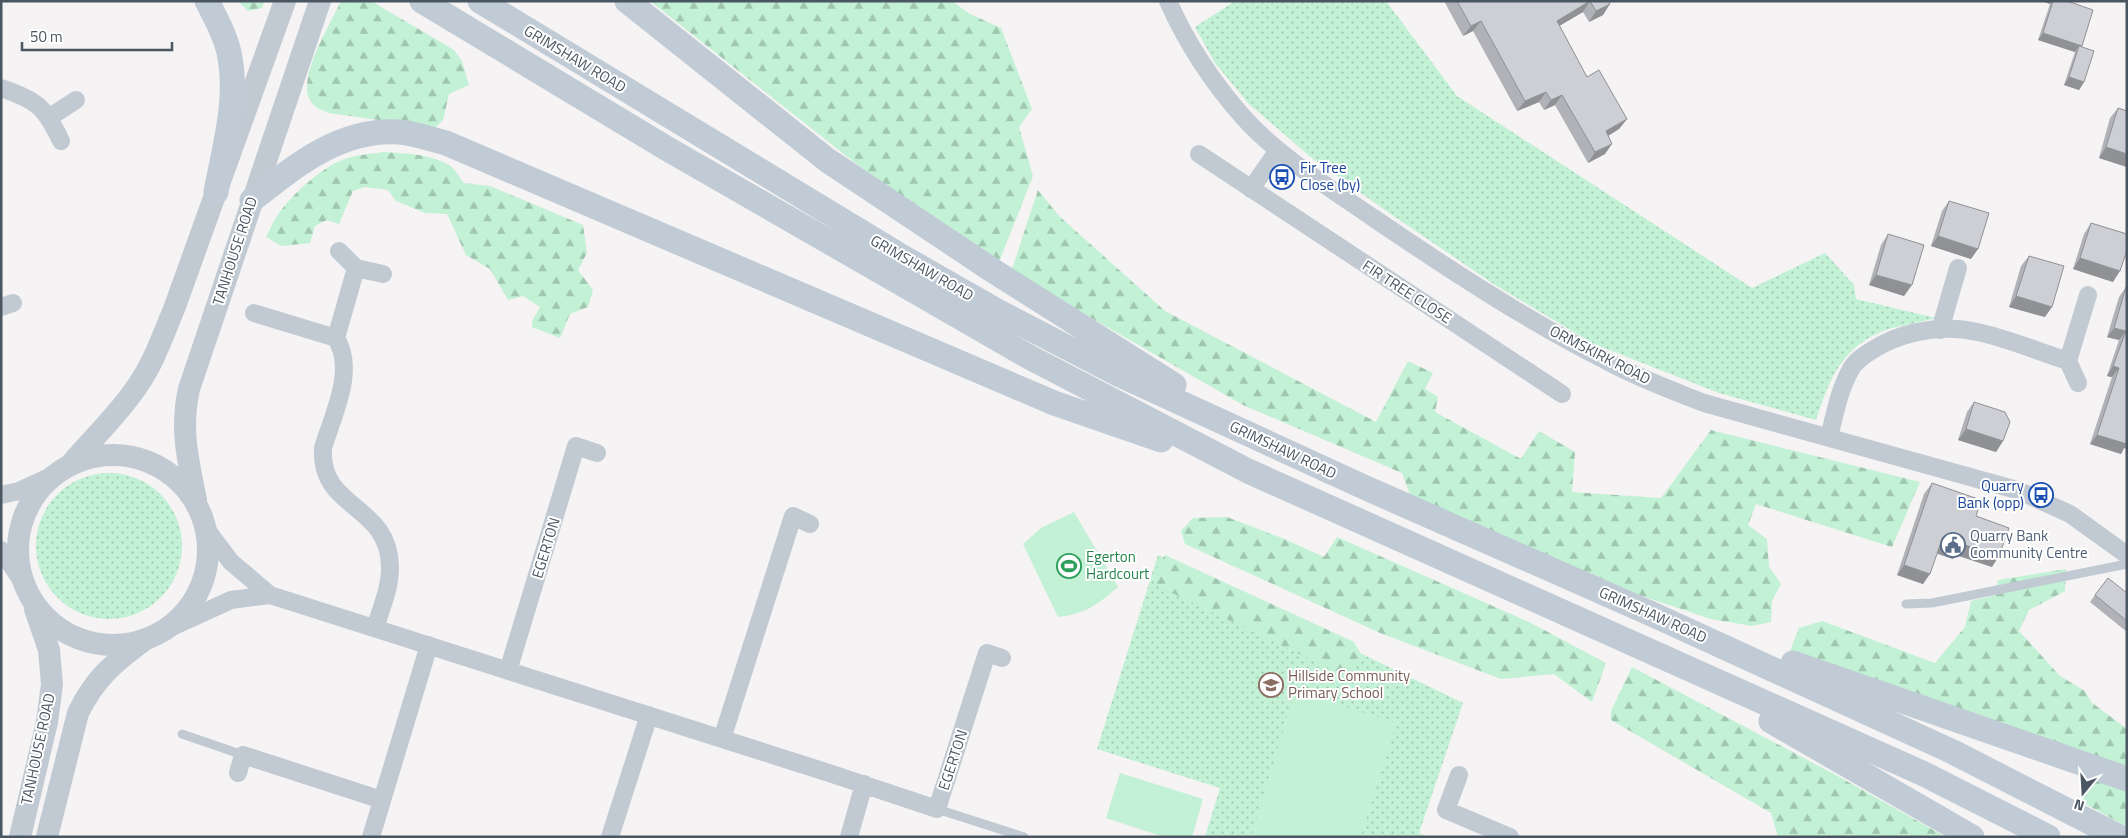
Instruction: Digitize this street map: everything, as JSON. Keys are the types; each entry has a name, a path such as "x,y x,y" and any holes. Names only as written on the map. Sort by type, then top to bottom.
{"main road":[{"path":"207,1 220,27 230,56 232,72 230,113 216,192"},
{"name":"GRIMSHAW ROAD","path":"422,1 666,148 1031,358 1248,471 1924,774 2048,837"},
{"name":"GRIMSHAW ROAD","path":"480,1 899,255 991,307 1120,375 1265,442 1654,615 1953,752 2119,837"},
{"path":"627,1 827,160 995,272 1265,442"},
{"path":"252,200 318,152 344,139 398,132 422,136 446,144 1054,403 1248,471"},
{"path":"1654,615 2127,779"},
{"path":"1640,648 1972,837"}],"street":[{"name":"TANHOUSE ROAD","path":"47,837 78,713 98,679 114,663 186,612 201,587 208,558 206,528 198,505 186,453 184,411 189,389 320,1"},
{"name":"ORMSKIRK ROAD","path":"1168,1 1177,21 1206,70 1244,119 1278,150 1441,263 1607,362 1704,403 2017,490 2070,514 2127,555"},
{"path":"22,581 17,552 21,523 34,496 62,469 134,391 154,356 174,309 283,5"},
{"path":"1,88 31,101 50,117 61,141"},
{"path":"50,117 76,100"},
{"path":"1251,189 1278,150"},
{"name":"FIR TREE CLOSE","path":"1199,154 1562,394"},
{"path":"339,251 356,268 383,274"},
{"path":"336,338 356,268"},
{"path":"1940,330 1958,268"},
{"path":"2078,383 2068,362 2088,295"},
{"path":"254,313 336,338 342,348 345,371 323,448 322,460 331,484 348,503 376,524 387,548 390,568 375,628"},
{"path":"1829,437 1842,388 1852,366 1870,351 1892,339 1920,331 1977,332 2068,362"},
{"name":"EGERTON","path":"508,670 576,446 597,453"},
{"path":"1,495 19,491 62,469 98,456 128,456 156,465 180,482 198,505"},
{"path":"722,739 793,516 810,524"},
{"name":"EGERTON","path":"206,528 230,562 270,594 864,784 937,810 988,653 1002,658"},
{"path":"1,550 22,581 33,603 50,622 71,636 95,644 120,645 154,636"},
{"name":"EGERTON","path":"154,636 231,600 270,594"},
{"name":"TANHOUSE ROAD","path":"20,837 46,722 52,684 49,650 33,603"},
{"path":"371,837 429,645"},
{"path":"610,837 649,715"},
{"path":"238,773 244,754 382,800"},
{"path":"1459,775 1446,810 1510,837"},
{"path":"849,837 864,784"}],"lane":[{"path":"1906,604 1932,604 2127,564"},
{"path":"182,734 244,754"},
{"path":"937,810 1024,837"}],"green space":[{"path":"238,1 265,1 262,8 248,11"},
{"path":"341,1 371,1 454,50 462,61 469,85 449,94 443,120 435,128 329,113 312,103 307,90 311,64"},
{"path":"650,1 952,1 970,14 1001,28 1032,109 1019,127 1033,176 999,262 897,196"},
{"path":"1235,1 1386,1 1457,96 1752,288 1825,253 1854,285 1856,299 1936,318 1882,331 1863,341 1837,370 1825,394 1816,420 1719,393 1594,344 1495,285 1382,208 1313,159 1249,104 1215,63 1195,27"},
{"path":"384,152 434,158 449,165 464,183 490,186 583,225 587,253 578,270 593,290 588,307 570,314 560,338 532,327 532,321 540,307 523,296 508,300 490,269 466,255 447,214 425,213 396,201 388,190 365,187 353,191 339,224 327,220 315,226 310,243 281,246 266,237 275,219 285,206 299,190 325,169 347,158"},
{"path":"1038,190 1059,216 1165,311 1376,422 1408,361 1433,373 1425,389 1438,397 1435,412 1521,459 1539,431 1575,452 1572,492 1661,498 1711,430 1920,482 1892,547 1756,504 1748,525 1767,539 1769,567 1781,584 1772,601 1771,622 1752,626 1711,619 1630,592 1412,500 1402,473 1243,405 1011,272"},
{"path":"109,473 137,478 161,494 177,518 182,546 177,574 161,598 137,614 109,619 81,614 57,598 41,574 36,546 41,518 57,494 81,478"},
{"name":"Egerton Hardcourt","path":"1074,512 1118,587 1090,608 1075,614 1058,617 1023,544 1041,528"},
{"path":"1227,517 1282,538 1324,557 1337,537 1529,622 1606,663 1592,702 1554,674 1501,679 1380,633 1185,544 1181,531 1193,518"},
{"name":"Hillside Community Primary School","path":"1158,555 1463,703 1419,833 1428,837 1205,837 1220,788 1097,749"},
{"path":"1165,555 1354,642 1362,656 1356,667 1334,671 1154,584 1156,570"},
{"path":"2066,569 2065,591 2029,610 2019,631 2060,676 2085,691 2091,702 2127,729 2127,772 1790,651 1799,628 1822,621 1935,663 1965,627 1971,601 1996,595 1998,580"},
{"path":"1632,667 1834,774 1946,837 1778,837 1771,813 1611,720 1611,711"},
{"path":"1295,691 1396,723 1361,837 1251,837"},
{"path":"1120,773 1203,799 1192,837 1164,837 1106,818"},
{"path":"2090,776 2127,789 2127,827 2078,800"}],"building":[{"path":"1457,1 1590,1 1557,21 1587,77 1599,70 1627,119 1606,131 1612,144 1595,152 1562,95 1551,100 1546,92 1525,101 1481,21 1471,26"},
{"path":"1590,1 1609,1 1610,4 1596,11"},
{"path":"2053,1 2067,1 2093,10 2082,46 2043,33"},
{"path":"2079,46 2094,51 2084,82 2069,77"},
{"path":"2118,108 2127,111 2127,154 2106,147"},
{"path":"1949,201 1989,213 1978,249 1938,236"},
{"path":"2091,223 2127,234 2127,250 2120,271 2080,258"},
{"path":"1888,234 1924,245 1912,285 1876,275"},
{"path":"2029,256 2064,266 2052,307 2016,296"},
{"path":"2126,287 2127,444 2097,435 2119,368 2113,366 2126,331 2114,328"},
{"path":"1974,402 2005,412 2010,422 2003,441 1966,429"},
{"name":"Quarry Bank Community Centre","path":"1932,483 1981,500 1976,516 2009,528 1999,556 1962,544 1961,548 1941,542 1930,574 1904,565"},
{"path":"2108,578 2127,593 2127,621 2095,595"}],"place":[{"name":"Fir Tree Close (by)","path":"1282,177"},
{"name":"Quarry Bank (opp)","path":"2041,495"},
{"name":"Quarry Bank Community Centre","path":"1953,545"},
{"name":"Egerton Hardcourt","path":"1069,566"},
{"name":"Hillside Community Primary School","path":"1271,685"}]}
